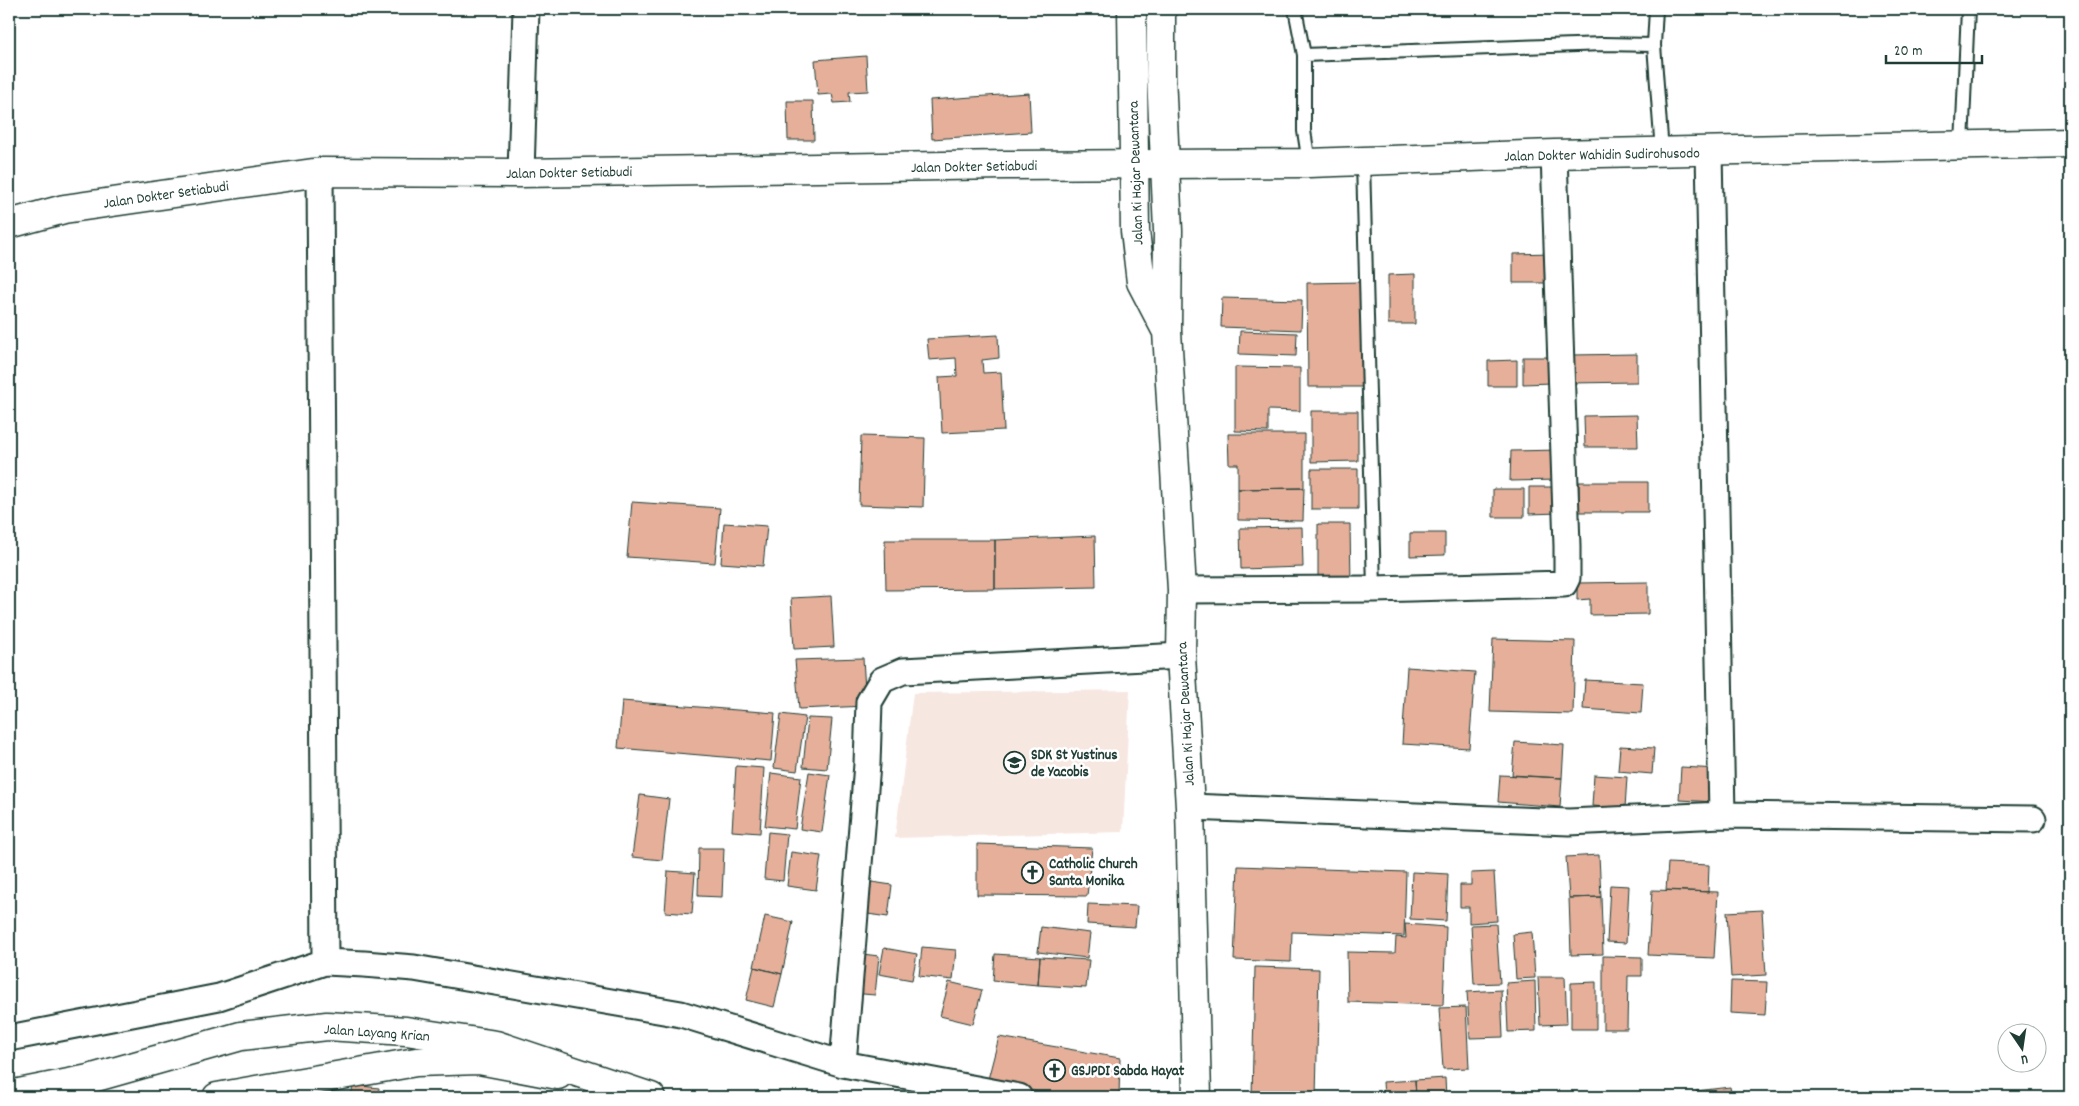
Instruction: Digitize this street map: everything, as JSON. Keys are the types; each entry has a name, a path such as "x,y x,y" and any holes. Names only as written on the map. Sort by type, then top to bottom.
{"main road":[{"name":"Jalan Ki Hajar Dewantara","path":"1132,9 1135,232 1141,282 1167,331"},
{"name":"Jalan Ki Hajar Dewantara","path":"1161,9 1161,74 1169,277 1167,331 1182,590 1181,656 1190,807 1197,1097"},
{"name":"Jalan Dokter Wahidin Sudirohusodo","path":"1134,166 1309,163 1554,154 2070,143"},
{"name":"Jalan Dokter Setiabudi","path":"9,224 64,209 320,172 521,173 1006,165 1134,166"},
{"name":"Jalan Layang Krian","path":"9,1095 89,1079 241,1036 327,1026 406,1032 496,1045 625,1088"},
{"path":"217,1097 416,1062 479,1060 625,1088 651,1097"}],"street":[{"path":"521,173 526,9"},
{"path":"1710,152 1722,815"},
{"path":"1182,590 1374,589 1563,584 1566,582 1567,546 1554,154"},
{"path":"320,172 325,962"},
{"path":"844,1064 867,764 869,702 882,680 902,671 1181,656"},
{"path":"1190,807 1568,822 1722,815 2033,819"},
{"path":"9,1038 219,997 325,962 414,968 681,1014 844,1064 1019,1097"}],"lane":[{"path":"1295,9 1304,55 1304,131 1309,163"},
{"path":"1656,9 1654,45 1662,152"},
{"path":"1962,145 1968,9"},
{"path":"1304,55 1603,44 1654,45"},
{"path":"1363,161 1374,589"}],"shaded area":[{"name":"SDK St Yustinus de Yacobis","path":"1130,690 1123,832 895,838 913,693"}],"building":[{"path":"1322,9 1391,9 1322,11"},
{"path":"866,56 868,91 849,92 850,102 834,103 832,94 818,95 815,60"},
{"path":"1029,93 1031,132 932,139 930,100"},
{"path":"787,101 813,101 814,140 788,140"},
{"path":"1552,253 1552,283 1513,283 1513,254"},
{"path":"1415,274 1415,324 1388,324 1388,275"},
{"path":"1363,282 1364,387 1308,387 1307,283"},
{"path":"1222,298 1302,300 1301,330 1221,327"},
{"path":"1240,331 1297,333 1296,356 1239,354"},
{"path":"998,335 999,358 982,360 983,373 1001,372 1004,430 942,433 939,377 957,376 956,358 929,360 927,339"},
{"path":"1637,354 1637,382 1571,383 1571,355"},
{"path":"1523,357 1552,357 1552,383 1523,384"},
{"path":"1517,360 1517,386 1488,386 1488,361"},
{"path":"1235,367 1300,368 1300,411 1268,410 1268,432 1235,431"},
{"path":"1311,411 1358,411 1358,461 1311,462"},
{"path":"1637,415 1638,447 1585,447 1584,416"},
{"path":"1228,434 1304,434 1304,488 1238,489 1238,464 1229,464"},
{"path":"861,436 925,438 923,507 859,505"},
{"path":"1560,450 1559,480 1510,481 1511,451"},
{"path":"1311,469 1358,469 1358,509 1311,509"},
{"path":"1579,482 1648,482 1648,512 1579,512"},
{"path":"1529,487 1560,487 1560,513 1529,514"},
{"path":"1304,488 1303,521 1238,520 1238,489"},
{"path":"1493,489 1524,489 1524,517 1493,517"},
{"path":"632,502 720,508 715,563 627,557"},
{"path":"724,523 767,526 763,566 721,563"},
{"path":"1318,524 1350,524 1351,585 1318,586"},
{"path":"1302,527 1303,567 1241,569 1240,528"},
{"path":"1410,533 1445,533 1445,555 1410,556"},
{"path":"1095,536 1096,587 995,589 995,540"},
{"path":"885,540 995,540 995,589 886,590"},
{"path":"1648,582 1648,614 1590,615 1590,599 1577,600 1577,583"},
{"path":"831,596 834,647 794,649 791,598"},
{"path":"1493,639 1575,641 1573,714 1490,712"},
{"path":"863,658 866,706 799,709 795,660"},
{"path":"1407,667 1475,672 1469,748 1402,744"},
{"path":"1585,680 1643,683 1641,713 1583,709"},
{"path":"622,701 775,713 771,761 618,748"},
{"path":"781,714 805,717 797,771 774,768"},
{"path":"808,718 832,719 827,769 803,767"},
{"path":"1515,742 1564,745 1562,778 1512,775"},
{"path":"1620,746 1654,748 1652,774 1618,771"},
{"path":"736,766 764,768 760,833 732,831"},
{"path":"1681,767 1718,769 1716,802 1679,800"},
{"path":"809,772 830,775 822,832 800,829"},
{"path":"771,773 801,777 795,829 765,826"},
{"path":"1500,775 1562,778 1560,807 1498,802"},
{"path":"1594,775 1627,777 1625,808 1592,806"},
{"path":"640,795 669,799 662,860 632,857"},
{"path":"768,832 787,834 783,881 764,879"},
{"name":"Catholic Church Santa Monika","path":"977,844 1092,848 1087,896 977,895"},
{"path":"699,848 724,848 722,897 698,896"},
{"path":"791,852 821,856 816,890 787,886"},
{"path":"1599,855 1601,897 1569,898 1566,857"},
{"path":"1668,863 1709,865 1708,892 1666,890"},
{"path":"1238,866 1406,872 1404,936 1292,932 1291,962 1234,960"},
{"path":"668,871 695,873 692,914 665,912"},
{"path":"1412,872 1448,874 1446,921 1410,919"},
{"path":"1494,872 1497,921 1469,923 1469,907 1460,907 1460,885 1471,885 1471,873"},
{"path":"865,881 892,885 888,917 861,913"},
{"path":"1610,885 1629,886 1626,943 1607,942"},
{"path":"1652,890 1718,892 1714,958 1648,955"},
{"path":"1601,897 1603,954 1571,955 1569,898"},
{"path":"1088,904 1137,906 1135,927 1087,924"},
{"path":"1762,910 1766,975 1731,977 1727,912"},
{"path":"765,916 793,922 782,974 754,967"},
{"path":"1405,924 1446,927 1443,1005 1348,1002 1347,952 1395,953 1396,937 1406,938"},
{"path":"1496,924 1500,983 1474,984 1471,925"},
{"path":"1041,927 1090,933 1087,958 1038,952"},
{"path":"1532,932 1535,978 1516,979 1513,934"},
{"path":"922,947 956,950 953,980 919,976"},
{"path":"884,948 917,954 912,980 879,974"},
{"path":"854,953 879,956 875,995 851,993"},
{"path":"995,954 1040,957 1038,985 993,981"},
{"path":"1603,956 1642,957 1642,976 1628,976 1627,1029 1603,1029"},
{"path":"1040,957 1089,960 1086,988 1038,985"},
{"path":"754,967 782,974 774,1007 746,1000"},
{"path":"1255,967 1319,969 1316,1097 1252,1097"},
{"path":"1538,977 1565,977 1567,1024 1540,1025"},
{"path":"1535,981 1536,1031 1508,1032 1506,983"},
{"path":"1731,981 1767,982 1765,1015 1730,1013"},
{"path":"949,982 982,990 973,1024 940,1016"},
{"path":"1596,982 1596,1029 1571,1029 1571,983"},
{"path":"1501,990 1503,1037 1470,1038 1467,992"},
{"path":"1466,1007 1469,1068 1443,1069 1439,1008"},
{"name":"GSJPDI Sabda Hayat","path":"999,1037 1120,1058 1119,1097 1067,1097 987,1083"},
{"path":"1445,1078 1446,1097 1416,1097 1415,1080"},
{"path":"1415,1080 1416,1097 1384,1097 1383,1082"},
{"path":"353,1085 379,1088 378,1097 351,1097"},
{"path":"1730,1087 1732,1097 1697,1097 1696,1091"}],"place":[{"name":"SDK St Yustinus de Yacobis","path":"1015,763"},
{"name":"Catholic Church Santa Monika","path":"1033,872"},
{"name":"GSJPDI Sabda Hayat","path":"1055,1070"}]}
